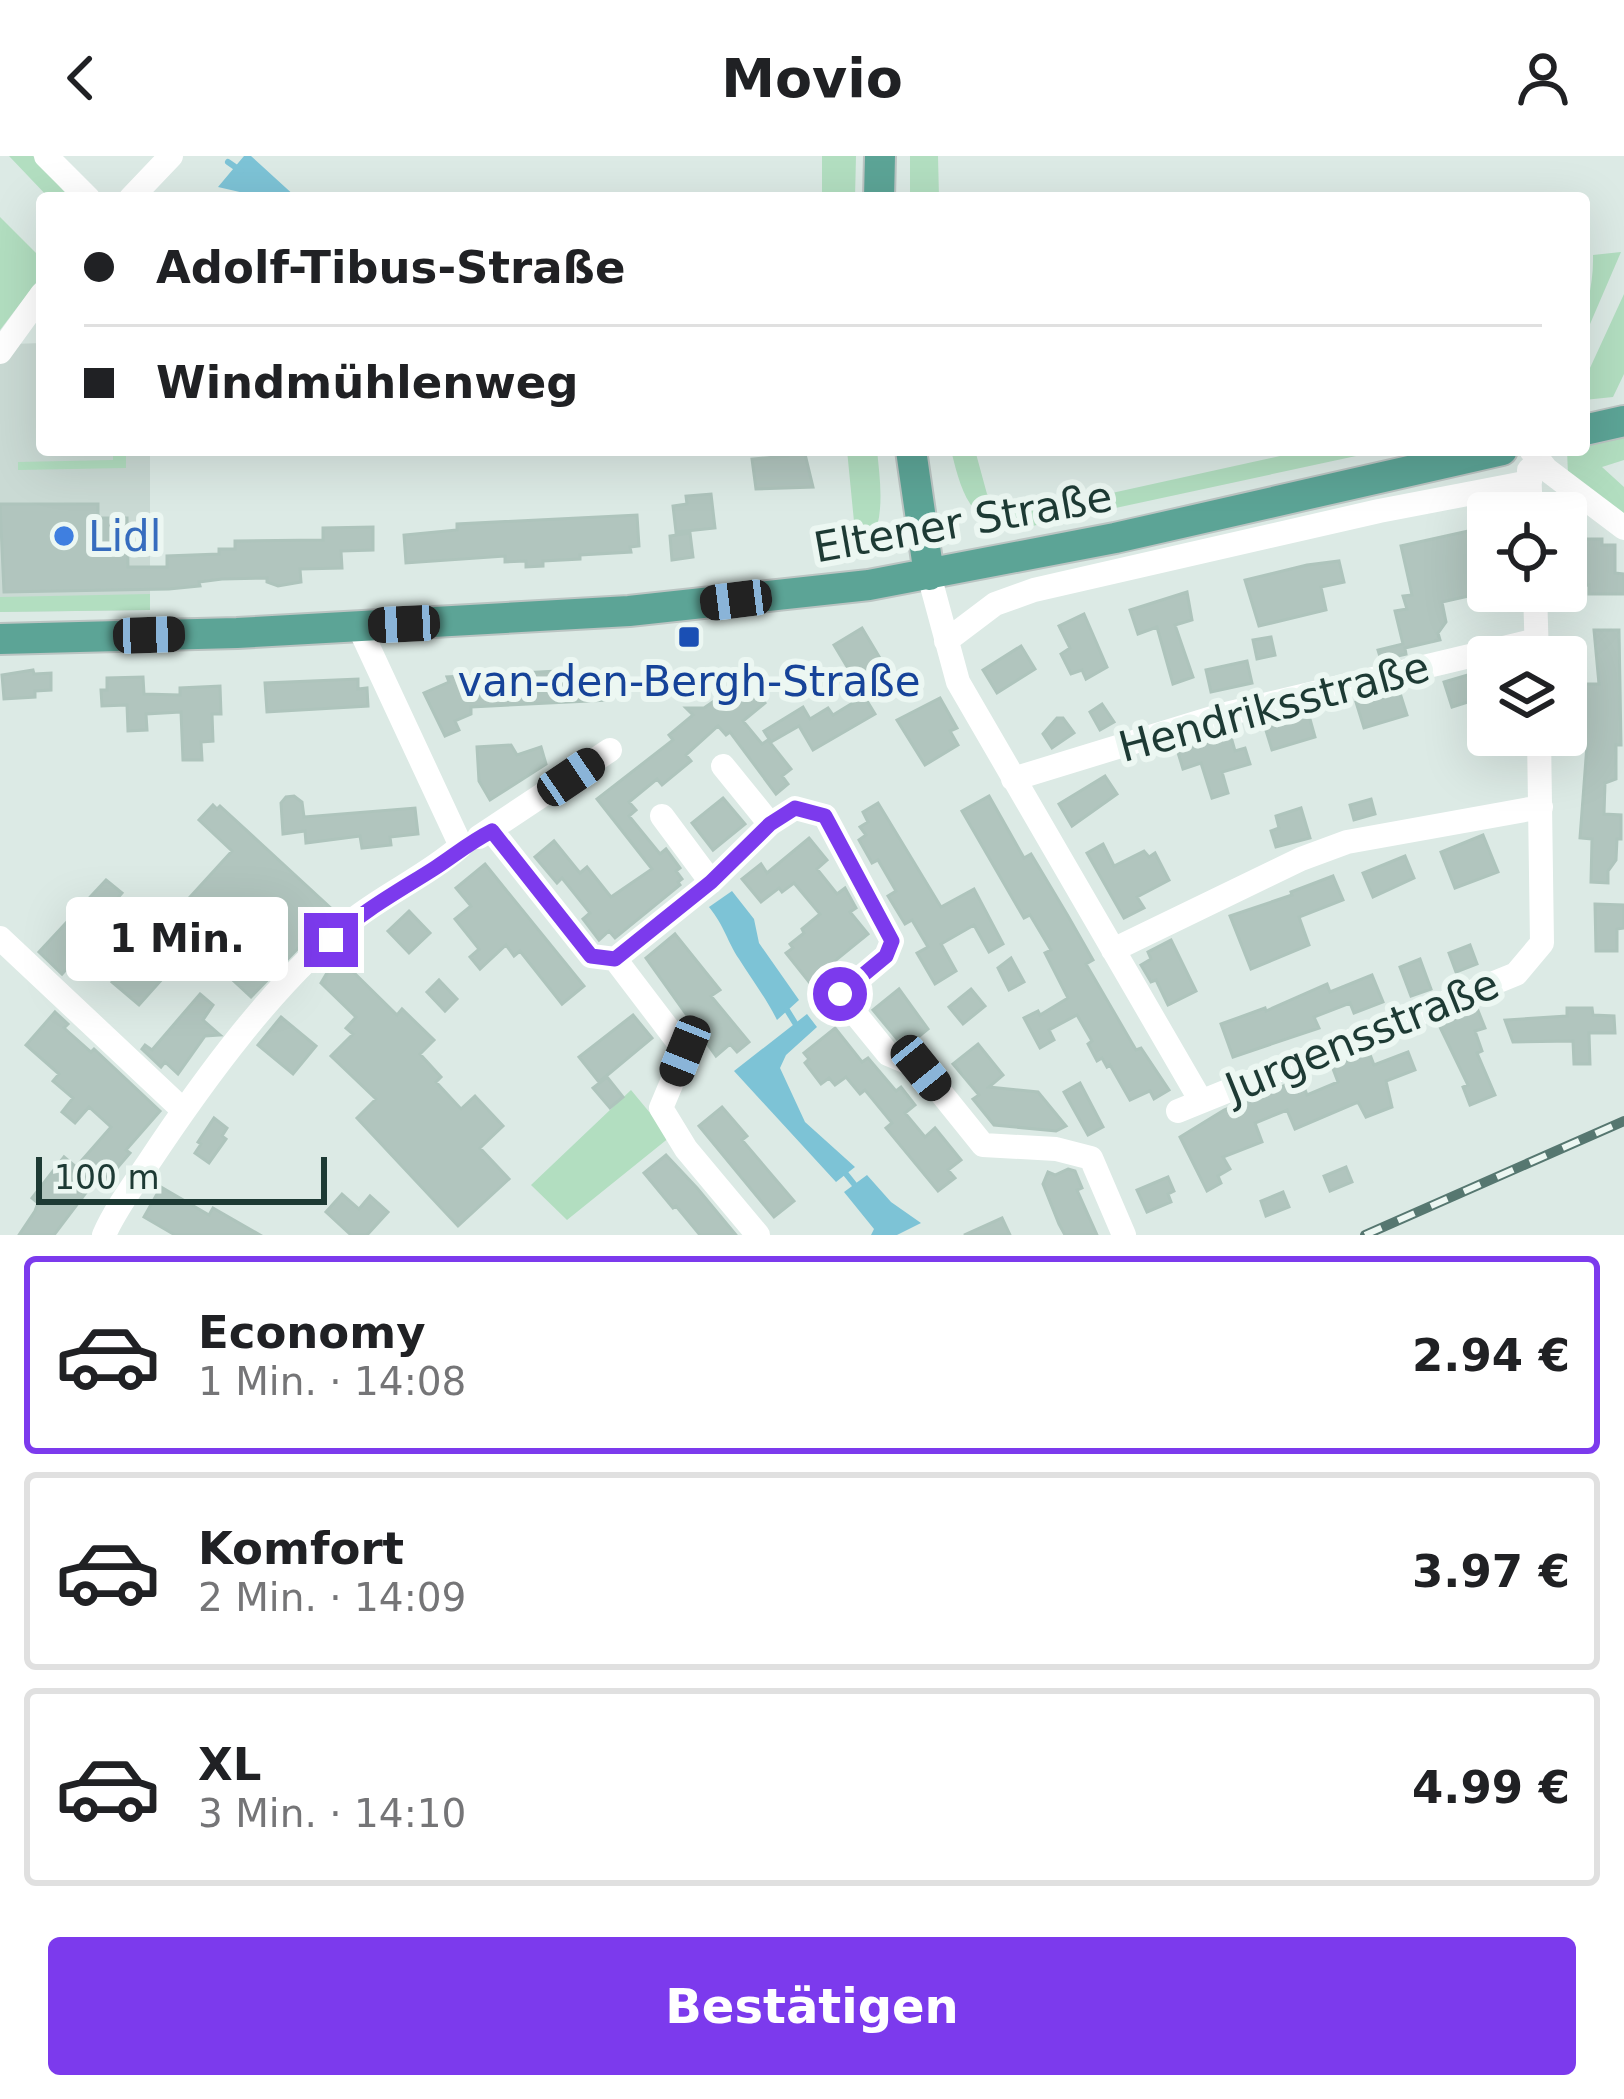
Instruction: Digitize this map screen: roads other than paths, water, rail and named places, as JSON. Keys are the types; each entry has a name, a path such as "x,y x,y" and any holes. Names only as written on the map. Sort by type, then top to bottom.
{"main road":[{"path":"879,192 880,156"},
{"path":"1590,429 1624,421"},
{"path":"912,456 929,575"},
{"name":"Eltener Straße","path":"0,639 359,627 629,611 869,585 1115,538 1476,456"}],"street":[{"path":"46,156 82,192"},
{"path":"137,192 172,156"},
{"path":"0,352 36,302"},
{"path":"1529,456 1530,492"},
{"path":"1534,456 1624,528"},
{"name":"Eltener Straße","path":"946,641 995,604 1034,590 1379,511 1530,482"},
{"path":"929,575 958,682 1113,950 1300,859 1347,842 1540,807"},
{"path":"359,627 460,846"},
{"name":"Hendriksstraße","path":"1013,779 1222,715 1467,663"},
{"path":"104,1235 183,1110 308,962 354,919 610,750"},
{"name":"Jurgensstraße","path":"1113,950 1189,1106 1516,974 1542,943 1539,756"},
{"path":"722,766 770,824"},
{"path":"615,959 711,882 770,824 795,808 825,816 892,941 886,956 840,994 888,1054 921,1068 983,1145 1056,1148 1091,1158 1124,1235"},
{"path":"662,816 711,882"},
{"path":"492,831 591,956 615,959 685,1051 662,1108 686,1149 758,1235"},
{"path":"0,938 183,1110"}],"water":[{"path":"244,156 251,156 290,192 240,192 218,187"},
{"path":"732,891 754,919 759,943 799,1000 777,1020 709,907"},
{"path":"807,1014 817,1027 786,1055 780,1068 805,1122 855,1167 836,1182 734,1071"},
{"path":"867,1175 891,1202 921,1223 897,1235 871,1235 874,1229 844,1192"}],"waterway":[{"path":"228,162 241,171"},
{"path":"787,1010 795,1023"},
{"path":"846,1174 854,1184"}],"railway":[{"path":"1365,1235 1624,1121"}],"place":[{"name":"Lidl","path":"64,536"},
{"name":"van-den-Bergh-Straße","path":"689,637"}]}
